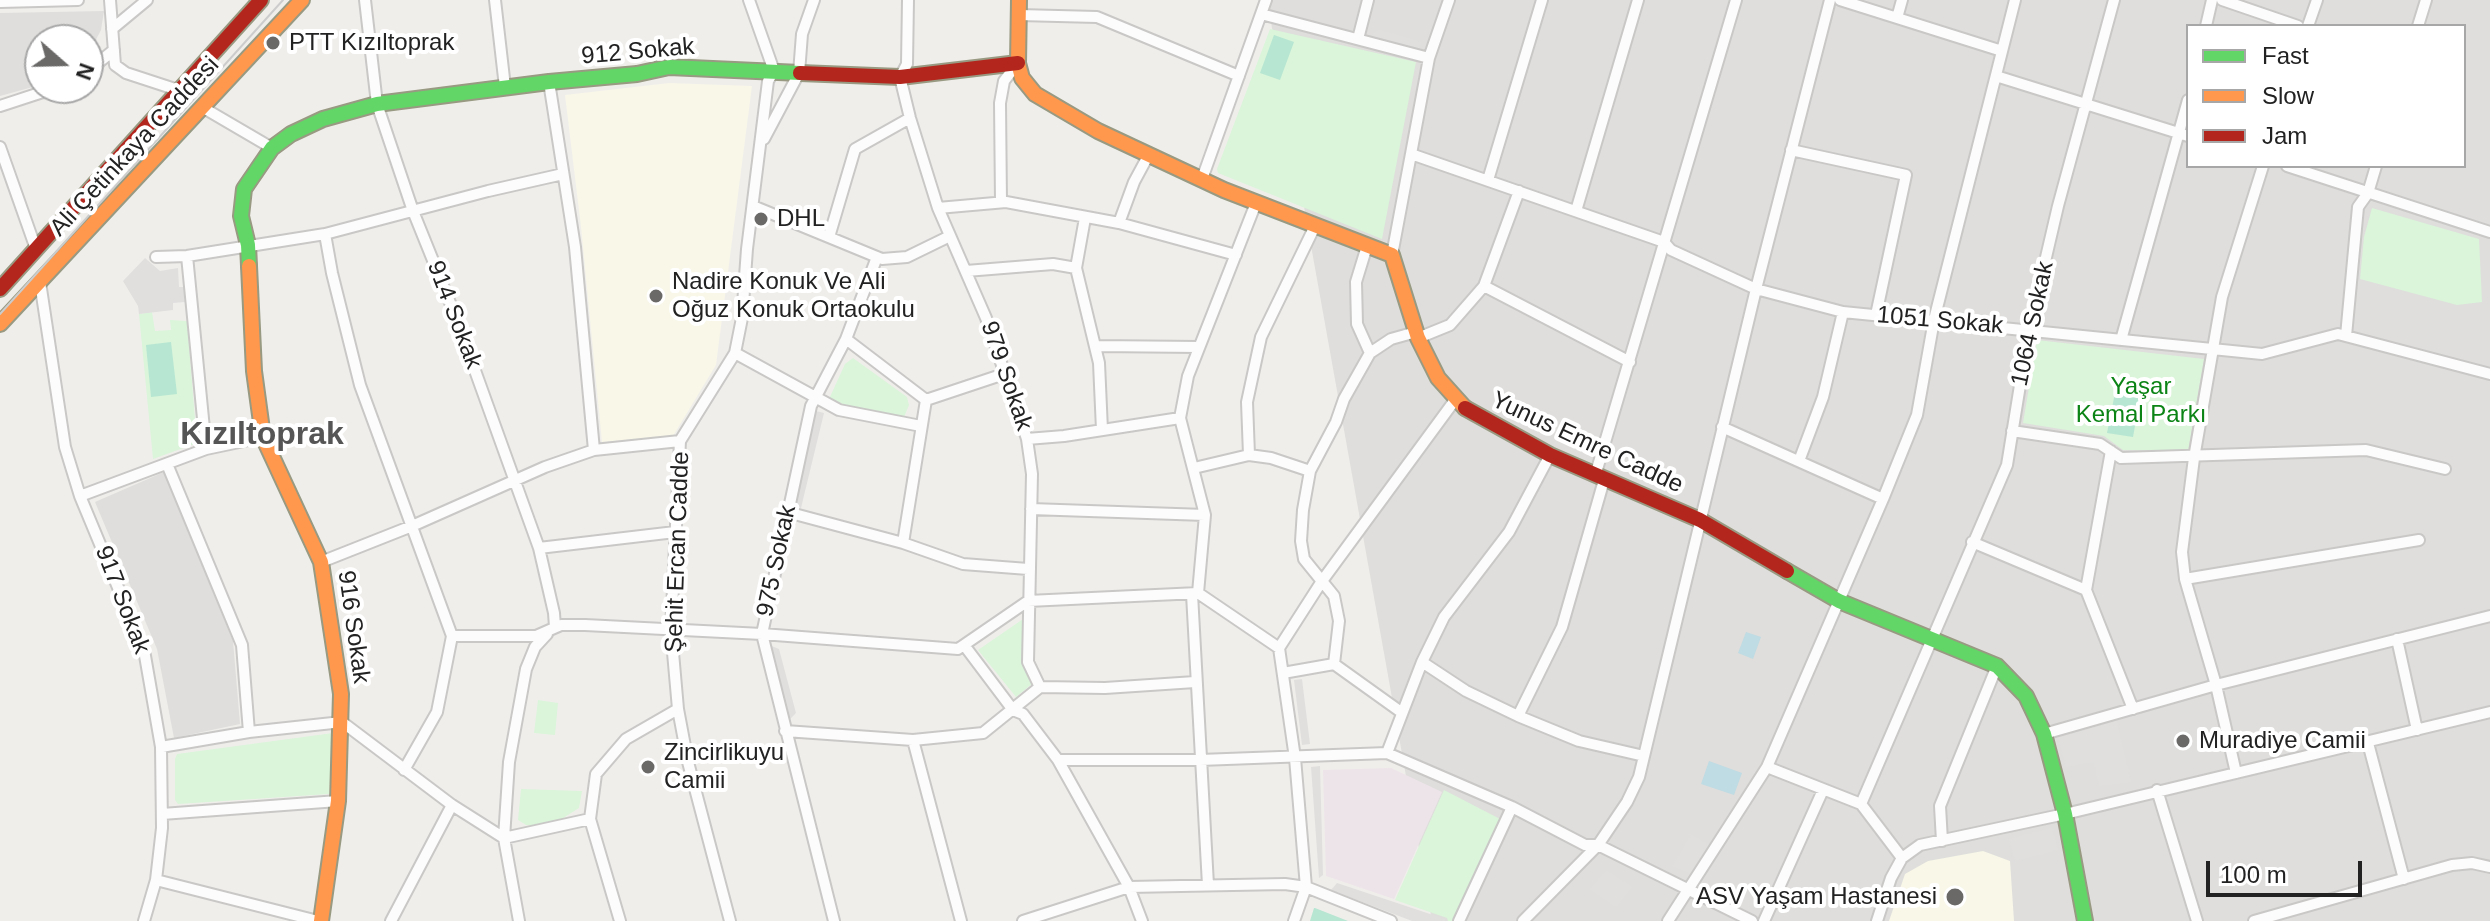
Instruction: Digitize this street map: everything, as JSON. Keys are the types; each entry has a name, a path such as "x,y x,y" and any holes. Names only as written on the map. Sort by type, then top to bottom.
{"street":[{"path":"0,2 78,0"},
{"path":"110,0 115,65 126,73 181,91"},
{"path":"112,29 147,0"},
{"path":"0,289 261,0"},
{"name":"Ali Çetinkaya Caddesi","path":"0,324 302,0"},
{"name":"914 Sokak","path":"365,0 377,104 413,211 455,315 539,548 555,627"},
{"path":"495,0 505,87"},
{"path":"749,0 774,71"},
{"name":"Şehit Ercan Cadde","path":"761,145 799,73 802,34 814,0"},
{"path":"900,77 907,64 908,0"},
{"path":"1202,179 1266,0"},
{"path":"1358,39 1368,0"},
{"path":"1239,76 1097,17 1019,7 1018,63 1022,78 1035,94 1148,156 1256,203 1392,255 1429,58 1449,0"},
{"path":"1488,180 1542,0"},
{"path":"1576,211 1638,0"},
{"path":"1518,716 1562,627 1630,362 1736,0"},
{"path":"1523,921 1598,845 1627,802 1644,756 1722,427 1830,0"},
{"path":"1840,0 2002,51"},
{"path":"1897,18 1902,0"},
{"path":"1668,921 1767,767 1917,415 1934,320 2015,0"},
{"name":"1064 Sokak","path":"1861,804 2007,465 2029,330 2114,0"},
{"path":"2206,24 2212,0"},
{"path":"2222,0 2292,24"},
{"path":"2309,24 2317,0"},
{"path":"2419,24 2426,0"},
{"path":"1261,14 1429,58"},
{"path":"104,58 114,50"},
{"path":"1001,202 1000,103 1004,81 1018,63"},
{"name":"912 Sokak","path":"259,165 272,148 291,134 323,119 377,104 637,74 669,67 900,77 1018,63"},
{"name":"Şehit Ercan Cadde","path":"730,921 688,762 678,709 671,630 675,532 680,441 735,353 742,318 768,81 774,71"},
{"path":"1996,76 2085,106 2184,134 2121,340"},
{"name":"979 Sokak","path":"900,77 938,208 1007,373 1027,439 1032,474 1028,662 1040,687"},
{"path":"549,82 575,247 594,450"},
{"path":"0,106 24,98"},
{"path":"205,102 207,110 272,148"},
{"path":"829,237 855,149 910,118"},
{"path":"0,147 36,249"},
{"path":"1791,150 1906,175 1876,315"},
{"name":"1051 Sokak","path":"1411,154 1664,242 1671,250 1756,289 1843,312 2262,354 2338,334 2490,374"},
{"path":"1119,223 1134,182 1148,156"},
{"name":"916 Sokak","path":"259,165 244,189 241,216 248,245 254,371 263,437 321,562 341,694 338,801 319,921"},
{"path":"2236,773 2216,685 2185,579 2182,552 2194,458 2222,297 2262,168"},
{"path":"2293,168 2490,232"},
{"path":"2346,336 2358,207 2368,193 2375,168"},
{"path":"156,257 187,256 325,234 563,174"},
{"path":"1334,664 1339,621 1334,596 1304,559 1301,541 1310,471 1370,353 1391,339 1450,325 1484,286 1519,191"},
{"path":"938,208 1001,202 1071,213 1236,255"},
{"path":"1208,885 1195,682 1195,594 1205,515 1180,418 1188,376 1256,203"},
{"path":"753,206 877,257 907,257 950,236"},
{"path":"1085,218 1076,268 1096,346 1102,430"},
{"path":"1249,455 1247,402 1261,337 1315,226"},
{"path":"325,234 360,385 452,636 437,712 404,770"},
{"path":"1367,246 1356,282 1357,324 1370,353"},
{"name":"Yunus Emre Cadde","path":"1392,255 1417,335 1438,378 1467,411 1599,478 1700,520 1839,601 1997,666 2026,696 2044,734 2065,814 2085,921"},
{"path":"187,256 206,449"},
{"name":"975 Sokak","path":"834,921 762,634 815,398 846,339 877,257"},
{"path":"966,271 1053,264 1076,268"},
{"name":"917 Sokak","path":"40,282 65,447 80,496 144,650 161,747 162,814 156,880 144,921"},
{"path":"1484,286 1630,362"},
{"path":"1799,461 1823,397 1843,312"},
{"path":"846,339 926,400"},
{"path":"1096,346 1199,347"},
{"path":"735,353 839,410 921,426"},
{"path":"926,400 1007,373"},
{"path":"903,543 926,400"},
{"path":"1294,921 1306,887 1295,758 1279,648 1322,581 1455,400"},
{"path":"1027,439 1180,418"},
{"path":"1722,427 1883,499"},
{"path":"2012,431 2100,444 2121,458 2366,450 2445,469"},
{"path":"80,496 206,449 263,437"},
{"path":"321,562 594,450 680,441"},
{"path":"2111,451 2086,590 2133,709"},
{"path":"1194,468 1249,455 1271,458 1310,471"},
{"path":"1387,753 1401,712 1444,617 1509,532 1550,455"},
{"path":"167,464 242,645 249,732"},
{"path":"1031,509 1205,515"},
{"path":"787,512 903,543 963,564 1028,569"},
{"path":"539,548 675,532"},
{"path":"2185,579 2419,540"},
{"path":"1972,542 2086,590"},
{"path":"452,636 536,636 555,627 585,625 958,649 1028,601 1195,594 1234,615 1279,648"},
{"path":"2044,734 2216,685 2490,616"},
{"path":"519,921 504,838 509,762 526,669 535,647 555,627"},
{"path":"2397,639 2417,730"},
{"path":"964,645 1013,710 1023,714 1058,760 1129,887 1142,921"},
{"path":"1422,662 1466,691 1518,716 1579,741 1644,756"},
{"path":"1283,673 1334,664 1401,712"},
{"path":"1942,841 1940,806 1997,666"},
{"path":"785,731 913,740 983,733 1040,687 1105,688 1195,682"},
{"path":"620,921 590,819 596,774 626,739 678,709"},
{"path":"1877,921 1891,878 1902,858 1920,845 2065,814 2490,712"},
{"path":"161,747 249,732 342,722 452,805 504,838 590,819"},
{"path":"913,740 961,921"},
{"path":"2368,743 2404,879"},
{"path":"1058,760 1295,758 1387,753 1512,807 1585,845 1598,845 1752,921"},
{"path":"1767,767 1861,804 1902,858"},
{"path":"1764,921 1823,790"},
{"path":"2157,790 2197,921"},
{"path":"162,814 338,801"},
{"path":"391,921 452,805"},
{"path":"1459,921 1512,807"},
{"path":"2254,921 2286,917 2452,865 2472,863 2490,867"},
{"path":"156,880 319,921"},
{"path":"1023,921 1129,887 1285,884 1306,887 1391,921"}],"shaded area":[{"path":"1267,0 2490,0 2490,921 1432,921"},
{"path":"104,11 102,24 24,24 24,89 0,96 0,13"},
{"path":"1378,29 1421,42 1419,48 1369,37"},
{"path":"669,83 752,86 716,365 673,436 602,442 565,95"},
{"path":"145,258 160,271 178,268 179,287 184,287 185,302 173,303 173,310 139,314 138,306 123,281"},
{"path":"816,411 824,413 801,508 793,506"},
{"path":"164,472 233,641 240,724 174,738 157,649 95,502"},
{"path":"769,645 779,649 796,713 790,719"},
{"path":"1302,679 1310,744 1302,745 1294,680"},
{"path":"2117,721 2131,782 2099,786 2094,762 2066,767 2058,738"},
{"path":"1320,766 1323,875 1319,878 1311,767"},
{"path":"1391,768 1442,792 1394,899 1326,876 1323,770"},
{"path":"2052,828 2058,850 2015,861 2009,839"},
{"path":"1691,834 1710,845 1692,874 1672,866"},
{"name":"ASV Yaşam Hastanesi","path":"1983,851 2010,861 2014,921 1889,921 1905,874 1928,861"},
{"path":"1606,870 1633,887 1616,908 1589,889"},
{"path":"1337,883 1445,921 1412,921 1331,890"}],"green space":[{"path":"1270,29 1416,62 1382,239 1218,173"},
{"path":"1274,35 1294,42 1280,80 1260,73"},
{"path":"2372,208 2479,239 2482,302 2457,305 2360,279 2364,237"},
{"path":"152,312 155,331 171,330 170,320 187,321 197,443 153,459 139,314"},
{"name":"Yaşar Kemal Parkı","path":"2037,340 2204,359 2188,451 2123,450 2104,436 2023,423"},
{"path":"171,342 177,394 151,397 146,345"},
{"path":"853,358 907,397 909,405 904,417 829,399 845,364"},
{"path":"2117,383 2142,387 2133,437 2107,433"},
{"path":"1026,617 1033,683 1016,697 978,650"},
{"path":"538,700 558,703 555,735 534,733"},
{"path":"333,733 329,794 178,804 175,800 177,754"},
{"path":"521,789 582,791 579,808 557,822 526,825 518,820"},
{"path":"1444,790 1502,820 1454,921 1395,900"},
{"path":"1315,908 1348,921 1310,921"}],"water":[{"path":"1746,632 1761,637 1753,659 1738,653"},
{"path":"1709,761 1742,773 1734,795 1701,784"}],"tram line":[{"path":"0,314 283,0"}],"traffic: fast":[{"path":"249,266 241,216 244,189 272,148 291,134 323,119 377,104 637,74 669,67 800,73"},
{"path":"1787,571 1839,601 1997,666 2026,696 2044,734 2065,814 2085,921"}],"traffic: slow":[{"path":"0,324 302,0"},
{"path":"1019,0 1018,63 1022,78 1035,94 1098,131 1224,190 1392,255 1418,338 1438,378 1465,408"},
{"path":"249,266 254,371 263,437 321,562 341,694 338,801 321,921"}],"traffic: jam":[{"path":"0,289 261,0"},
{"path":"800,73 900,77 1018,63"},
{"path":"1465,408 1550,455 1700,520 1787,571"}],"place":[{"name":"PTT Kızıltoprak","path":"273,43"},
{"name":"DHL","path":"761,219"},
{"name":"Nadire Konuk Ve Ali Oğuz Konuk Ortaokulu","path":"656,296"},
{"name":"Muradiye Camii","path":"2183,741"},
{"name":"Zincirlikuyu Camii","path":"648,767"},
{"name":"ASV Yaşam Hastanesi","path":"1955,897"}],"district":[{"name":"Kızıltoprak","path":"262,435"}]}
